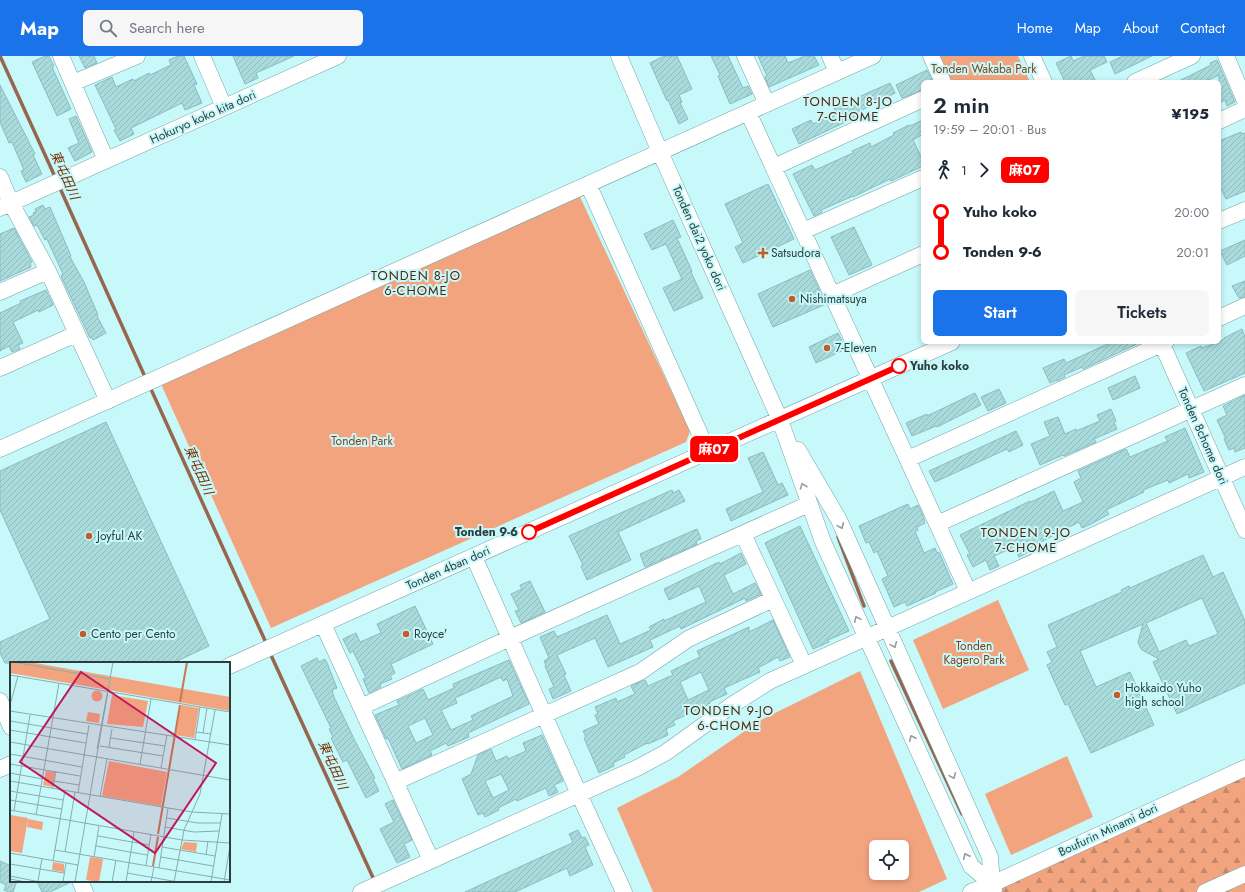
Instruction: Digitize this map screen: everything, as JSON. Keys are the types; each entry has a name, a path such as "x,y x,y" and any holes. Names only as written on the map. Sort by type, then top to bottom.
{"street":[{"path":"61,56 106,160"},
{"path":"73,83 138,56"},
{"path":"202,56 224,107"},
{"name":"Hokuryo koko kita dori","path":"6,206 338,56"},
{"name":"Tonden dai2 yoko dori","path":"618,56 780,420"},
{"path":"745,56 767,104"},
{"path":"830,56 837,72"},
{"path":"0,449 873,56"},
{"path":"931,56 943,80"},
{"path":"1032,56 1043,80"},
{"path":"1139,80 1192,56"},
{"path":"1226,56 1245,101"},
{"path":"774,167 921,99"},
{"path":"1221,120 1245,109"},
{"path":"748,112 968,591"},
{"path":"0,177 6,206 48,271 108,401"},
{"path":"803,231 921,179"},
{"path":"588,184 708,452"},
{"path":"1221,221 1245,210"},
{"path":"832,295 921,255"},
{"path":"0,292 48,271"},
{"path":"1221,317 1245,306"},
{"path":"0,368 76,334"},
{"name":"Tonden 4ban dori","path":"230,666 948,344"},
{"path":"908,459 1161,344"},
{"name":"Tonden 8chome dori","path":"1163,344 1245,530"},
{"path":"937,524 1245,385"},
{"path":"780,420 823,542 866,638 971,866 993,888"},
{"path":"780,420 838,520 990,857 993,888"},
{"path":"364,891 637,768 665,753 732,704 770,681 1245,467"},
{"path":"361,707 510,638 809,504"},
{"path":"743,534 804,666"},
{"path":"474,557 624,892"},
{"path":"395,782 640,672 688,639 773,599"},
{"path":"323,624 431,860"},
{"path":"0,701 10,725"},
{"path":"0,769 10,764"},
{"name":"Boufurin Minami dori","path":"971,892 993,888 1245,768"},
{"path":"1205,892 1245,874"},
{"path":"80,882 85,892"}],"green space":[{"name":"Tonden Wakaba Park","path":"939,56 1018,56 1029,80 950,80"},
{"name":"Tonden Park","path":"580,197 690,431 686,442 271,628 161,384"},
{"name":"Tonden Kagero Park","path":"998,600 1029,670 943,709 913,640"},
{"path":"860,671 947,879 919,892 653,892 617,808 678,777 761,720"},
{"path":"1067,756 1093,817 1011,855 985,794"},
{"path":"1245,776 1245,892 981,892"}],"building":[{"path":"45,56 49,56 54,66 52,67 71,109 57,116 32,62"},
{"path":"79,56 94,56 97,63 85,68"},
{"path":"178,56 184,56 197,84 194,85 202,103 185,110 182,103 131,128 134,134 120,141 114,130 116,129 95,85 112,77 116,87 133,79 134,81 149,73 150,75 171,65 169,60"},
{"path":"233,56 294,56 256,73 258,78 245,84"},
{"path":"664,56 677,56 692,89 679,95 682,102 680,103 688,119 679,124 650,63"},
{"path":"711,56 728,56 743,88 748,86 752,94 730,104 718,76 720,75"},
{"path":"758,56 785,56 788,63 805,56 814,56 819,65 769,87 765,77 767,76"},
{"path":"1071,56 1073,61 1084,56 1104,56 1107,62 1090,70 1095,80 1064,80 1056,63"},
{"path":"1123,56 1152,56 1115,74 1110,62"},
{"path":"1217,60 1235,102 1227,106 1225,100 1221,102 1221,80 1219,80 1219,75 1208,80 1181,80 1211,65 1210,63"},
{"path":"927,70 932,80 921,80 921,91 902,98 896,85"},
{"path":"890,83 895,93 856,113 858,116 799,144 792,129 811,120 813,124 836,113 834,108"},
{"path":"0,85 35,154 33,155 42,174 26,182 21,171 24,170 12,142 9,143 0,122"},
{"path":"76,116 92,152 75,161 68,148 79,143 69,119"},
{"path":"921,121 921,135 913,140 921,157 921,167 821,210 822,212 814,216 793,174 812,165 815,170 853,153 852,151 870,143 871,147 894,135 893,133 909,125 910,126"},
{"path":"1241,132 1242,134 1245,133 1245,191 1226,199 1221,189 1221,140"},
{"path":"768,184 794,239 743,263 735,247 743,243 725,204"},
{"path":"43,205 45,209 50,207 71,256 70,257 84,282 98,315 97,316 106,333 93,340 91,337 90,338 61,276 63,274 47,239 45,240 37,225 34,226 29,217 34,215 33,213 36,212 35,209"},
{"path":"673,220 681,237 677,238 703,298 674,311 663,288 682,279 666,244 652,250 644,234"},
{"path":"854,227 872,265 849,275 831,237"},
{"path":"14,228 32,262 30,263 31,267 0,281 0,234"},
{"path":"1245,240 1245,256 1227,265 1221,251"},
{"path":"810,270 826,304 773,327 758,294"},
{"path":"1245,281 1245,297 1239,298 1232,286"},
{"path":"46,290 53,305 39,312 38,310 13,322 23,343 18,345 20,349 12,352 9,346 0,351 0,313 21,303 20,301"},
{"path":"1242,329 1245,337 1245,373 1204,391 1186,353 1201,346 1202,348 1213,344 1221,344 1221,341"},
{"name":"7-Eleven","path":"838,333 846,349 816,363 809,347"},
{"path":"1108,344 1137,344 1083,369 1082,367 1064,375 1065,377 1050,383 1043,368 1064,359 1066,363"},
{"path":"1135,376 1140,388 1113,400 1108,388"},
{"path":"999,389 1006,403 988,411 981,397"},
{"path":"975,393 981,405 937,427 936,426 912,436 906,423 927,414 927,416"},
{"path":"1245,395 1245,448 1235,452 1234,448 1229,450 1224,439 1226,439 1217,420 1227,415 1223,406"},
{"path":"1111,409 1116,421 1114,422 1117,429 1094,439 1096,442 1040,465 1031,444 1050,436 1044,422 1058,417 1065,434 1100,421 1097,415"},
{"path":"106,422 209,646 175,662 5,663 0,653 0,642 50,619 0,510 0,471"},
{"path":"1185,428 1204,472 1189,478 1188,474 1169,483 1168,480 1143,490 1144,492 1106,510 1109,514 1091,524 1082,528 1079,522 1026,550 1027,553 1019,557 1014,547 994,556 999,566 990,570 986,560 973,567 967,555 970,554 960,535 1054,491 1063,511 1083,502 1074,482 1081,478 1078,471 1126,449 1130,457 1168,441 1165,437"},
{"path":"1016,431 1023,445 1009,452 1007,449 935,482 929,471"},
{"path":"763,452 778,485 782,483 788,495 731,521 726,509 763,492 748,458"},
{"path":"672,490 673,493 679,490 685,501 618,532 631,560 587,580 581,566 583,565 569,536"},
{"path":"908,504 910,509 918,505 922,513 925,523 917,527 918,530 915,531 924,553 935,548 937,553 939,552 953,584 907,606 905,602 894,607 882,579 888,576 877,551 874,553 869,542 866,543 859,526"},
{"path":"800,526 849,631 828,640 829,642 813,649 765,543"},
{"path":"697,529 701,539 696,541 697,544 645,567 640,554"},
{"path":"741,553 746,564 724,575 733,594 755,583 761,594 746,601 745,598 681,629 680,626 650,640 653,647 608,667 595,638 557,655 566,674 564,675 571,691 553,699 549,689 554,687 544,661 549,658 540,637 554,631 557,637 607,615 620,644 651,630 649,627 664,619 664,621 706,602 699,586 669,600 664,589"},
{"path":"1203,555 1213,577 1223,572 1245,621 1245,683 1177,714 1153,662 1159,659 1142,650 1138,642 1143,624 1080,651 1096,687 1130,672 1154,725 1091,753 1068,704 1065,705 1047,665 1052,662 1047,652 1057,647 1048,625 1122,592 1121,590 1129,586 1130,588","holes":["1202,598 1218,634 1189,646 1186,640 1159,652 1146,623"]},
{"path":"530,581 545,612 521,623 515,611 519,610 511,594 522,589 520,585"},
{"path":"415,606 433,644 391,664 395,673 390,676 392,679 380,684 381,687 369,693 363,679 366,678 353,651 350,653 343,639 356,633 360,642 381,633 377,624"},
{"path":"773,620 790,657 780,661 778,657 758,668 760,672 724,688 727,694 709,702 710,704 673,721 675,725 666,729 668,735 648,744 647,743 624,755 625,757 613,763 614,766 599,773 584,738 586,737 583,731 599,724 595,715 598,714 595,707 616,698 617,702 635,694 631,686 645,680 648,686 673,675 671,671 700,657 697,651 749,627 749,632","holes":["701,672 709,690 688,700 680,682"]},
{"path":"317,658 319,662 325,659 329,667 337,688 332,690 334,697 375,778 373,779 379,791 366,798 347,760 343,762 331,738 333,737 329,729 331,728 301,666"},
{"path":"509,660 529,704 468,733 469,737 448,746 446,743 430,751 432,755 402,769 388,738 386,739 375,715 399,705 397,701 423,689 428,700 454,688 453,684","holes":["501,677 503,681 507,679 513,696 471,716 473,720 451,730 441,710 457,703 455,698","425,718 433,735 416,743 408,726"]},
{"path":"542,735 563,781 554,785 558,792 549,796 546,788 517,801 516,799 498,808 499,810 485,817 483,813 478,815 462,779 471,774 478,755 491,749 496,761 507,756 508,759 526,751 523,743","holes":["501,774 509,790 493,798 485,781"]},
{"path":"393,800 412,840 404,844 410,857 397,863 380,829 394,822 385,804"},
{"path":"578,830 582,838 585,837 589,845 585,847 593,865 570,876 567,868 515,892 465,892 572,843 573,842 569,834"},
{"path":"0,861 10,866 10,882 17,882 13,892 9,892 4,890 6,885 0,882"},
{"path":"37,882 71,882 50,892 42,892"}],"waterway":[{"name":"東屯田川","path":"0,56 56,179"},
{"name":"東屯田川","path":"59,186 146,379"},
{"name":"東屯田川","path":"150,387 267,645"},
{"path":"838,537 864,606"},
{"name":"東屯田川","path":"270,653 375,882"},
{"path":"891,661 962,814"}],"bus line":[{"name":"麻07","path":"529,532 899,366"}],"place":[{"name":"Satsudora","path":"763,253"},
{"name":"Nishimatsuya","path":"792,299"},
{"name":"7-Eleven","path":"827,348"},
{"name":"Yuho koko","path":"899,366"},
{"name":"Tonden 9-6","path":"529,532"},
{"name":"Joyful AK","path":"89,536"},
{"name":"Cento per Cento","path":"83,634"},
{"name":"Royce'","path":"406,634"},
{"name":"Hokkaido Yuho high school","path":"1117,695"}],"district":[{"name":"TONDEN 8-JO 7-CHOME","path":"848,108"},
{"name":"TONDEN 8-JO 6-CHOME","path":"416,282"},
{"name":"TONDEN 9-JO 7-CHOME","path":"1026,540"},
{"name":"TONDEN 9-JO 6-CHOME","path":"729,718"}]}
